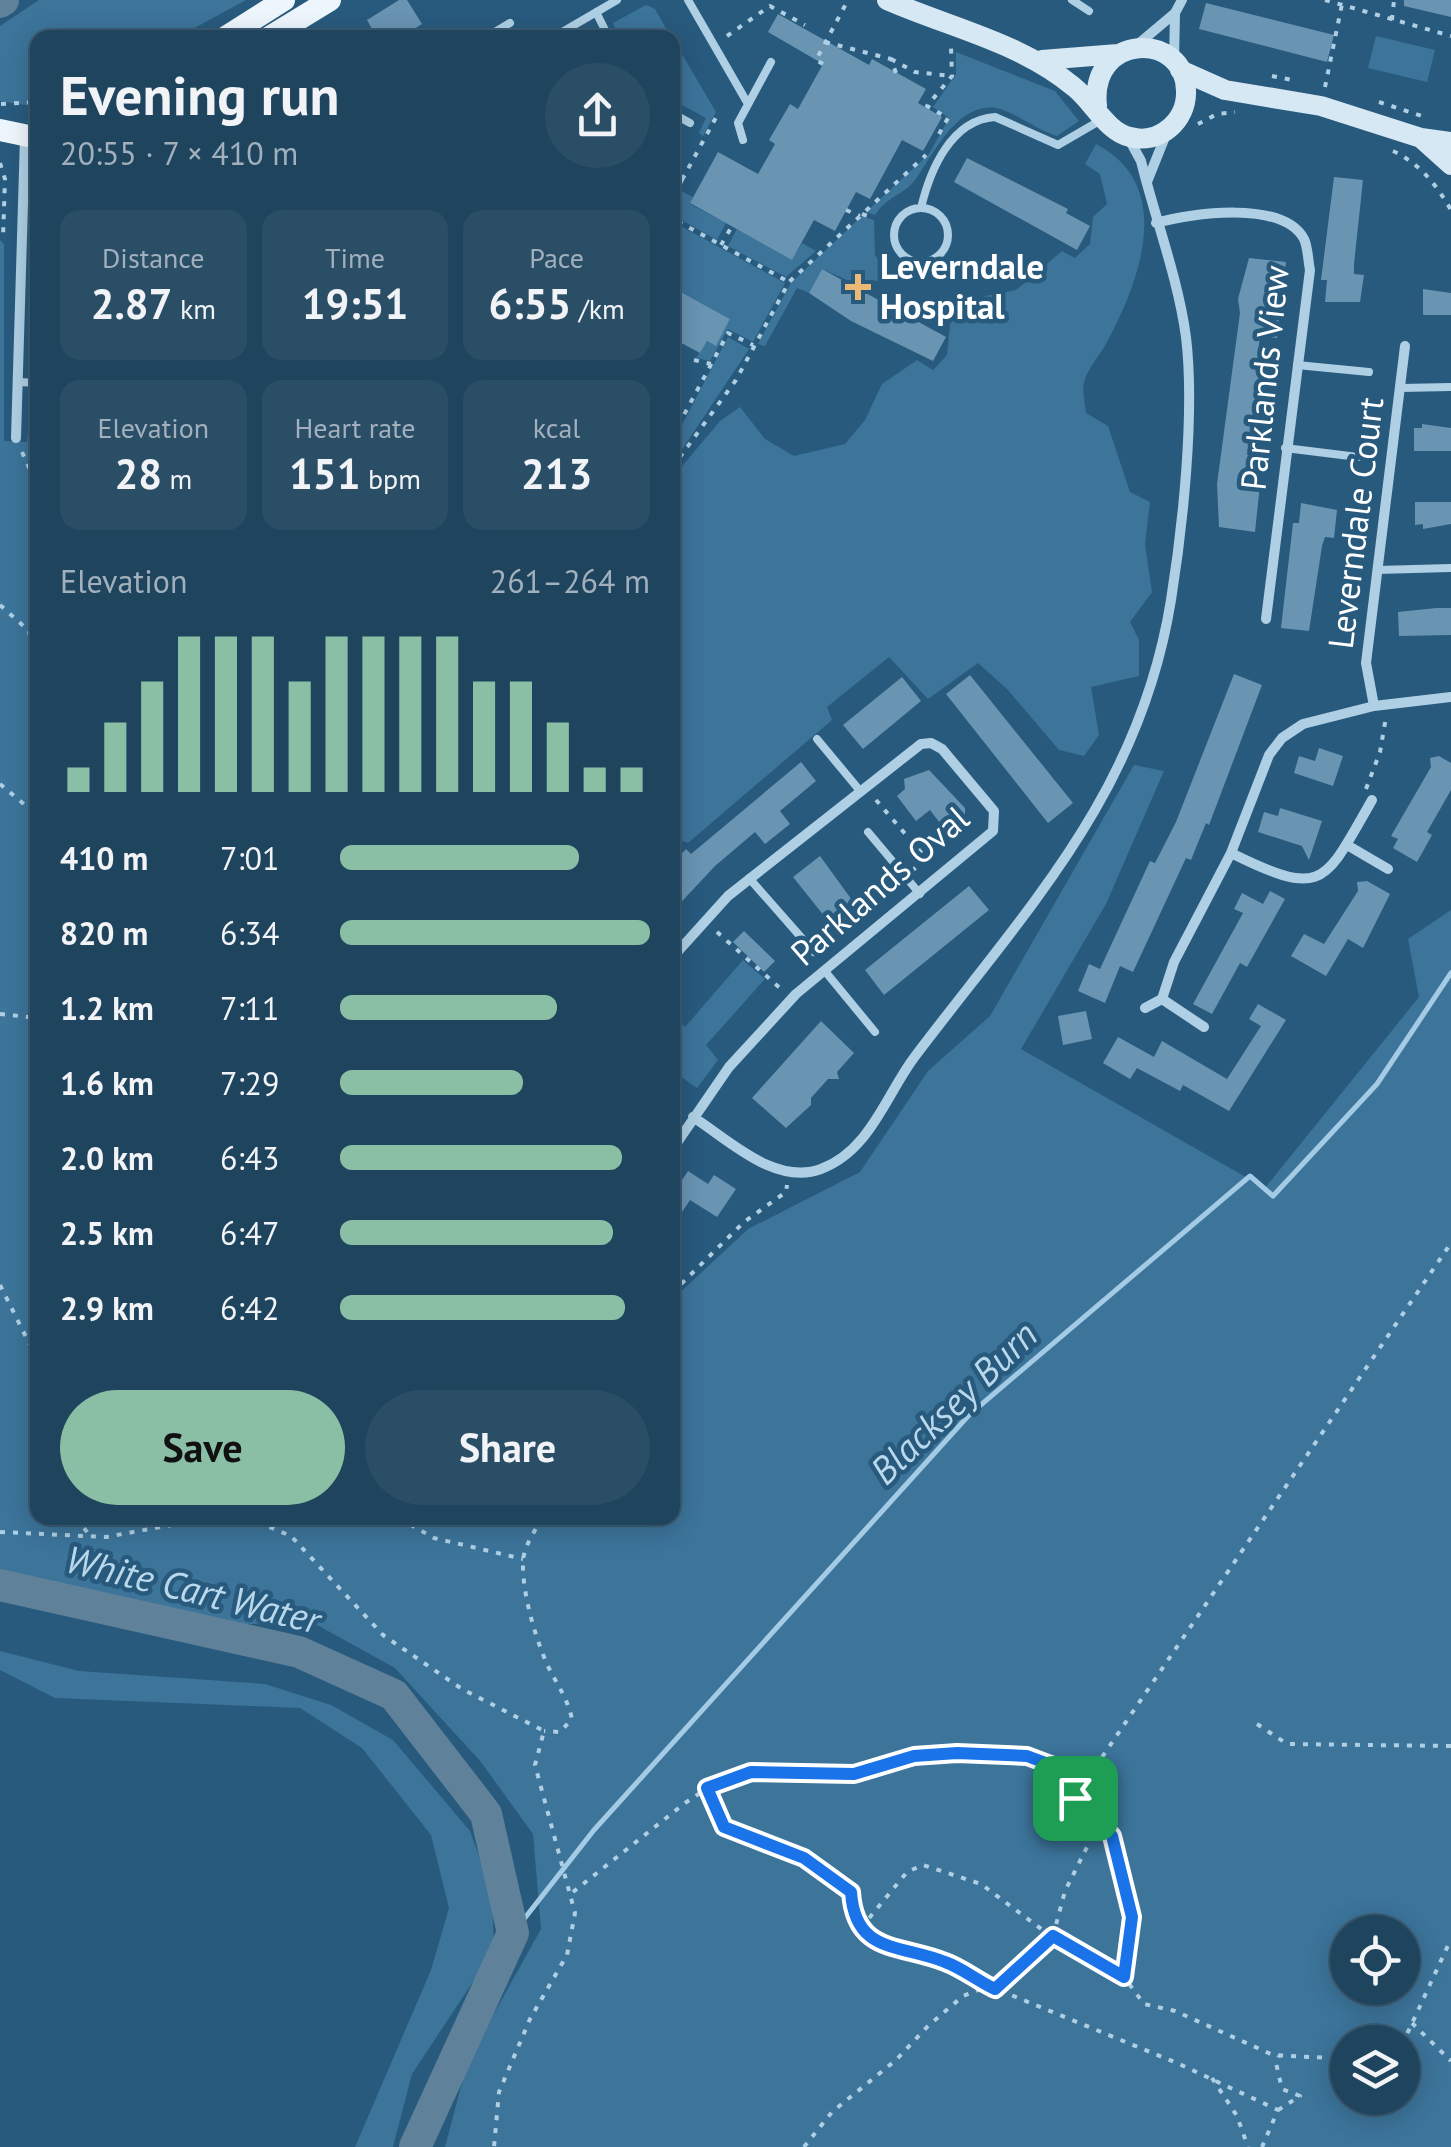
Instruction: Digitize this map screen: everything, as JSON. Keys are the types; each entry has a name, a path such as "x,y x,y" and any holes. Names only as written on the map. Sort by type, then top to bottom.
{"main road":[{"path":"243,30 284,0"},
{"path":"281,30 330,0"},
{"path":"0,130 30,134"}],"street":[{"path":"693,1117 773,1168 789,1172 822,1168 845,1155 871,1128 913,1058 1000,952 1095,816 1148,698 1171,602 1187,390 1186,336 1147,182 1129,137 1042,60 887,0"},
{"path":"1100,112 1098,76 1175,13 1182,0"},
{"path":"1147,182 1167,130 1184,107 1186,92 1177,66 1175,13"},
{"path":"1042,60 1126,50 1162,52 1177,66 1225,90 1321,106 1421,138 1451,142"},
{"path":"1184,107 1225,90"},
{"path":"1129,137 1154,137 1167,130"},
{"path":"1421,138 1451,165"},
{"path":"16,438 30,197"},
{"name":"Parklands View","path":"1156,222 1227,214 1279,216 1304,238 1310,270 1266,619"},
{"name":"Leverndale Court","path":"1374,706 1366,664 1405,346"},
{"path":"1145,1008 1162,1000 1174,962 1231,853 1269,755 1282,738 1303,724 1374,706 1451,697"},
{"name":"Parklands Oval","path":"680,949 749,878 912,749 931,743 994,810 993,830 792,999 729,1067 680,1137"},
{"path":"1231,853 1284,878 1303,881 1328,870 1372,800"},
{"path":"1346,845 1388,869"},
{"path":"1162,1000 1204,1028"}],"lane":[{"path":"566,30 617,0"},
{"path":"688,0 748,104"},
{"path":"1072,0 1089,11"},
{"path":"596,12 605,30"},
{"path":"498,30 510,23"},
{"path":"743,140 738,122 770,62"},
{"path":"921,208 938,214 948,232 940,255 924,262 907,258 894,236 900,216 921,208 949,140 984,118 995,117 1058,145 1100,112"},
{"path":"680,117 690,123"},
{"path":"1296,365 1369,372"},
{"path":"18,382 30,383"},
{"path":"1400,388 1451,387"},
{"path":"1286,448 1358,457"},
{"path":"1377,570 1451,568"},
{"path":"817,740 864,790"},
{"path":"868,832 920,894"},
{"path":"749,878 814,952"},
{"path":"824,970 875,1032"}],"path":[{"path":"823,64 816,60 848,0"},
{"path":"1324,0 1451,36"},
{"path":"1392,21 1394,0"},
{"path":"1321,106 1342,4"},
{"path":"727,36 770,6 805,24"},
{"path":"952,76 948,60 958,28"},
{"path":"825,42 890,59 915,72 952,76"},
{"path":"890,59 896,73"},
{"path":"911,81 915,72"},
{"path":"938,136 948,118 927,106 952,76"},
{"path":"1,104 30,102"},
{"path":"680,183 719,112"},
{"path":"680,456 754,346 789,282 928,153"},
{"path":"0,163 5,180 3,237"},
{"path":"680,181 683,178"},
{"path":"846,210 874,218"},
{"path":"680,223 789,282"},
{"path":"721,245 732,226"},
{"path":"680,422 728,333 754,346"},
{"path":"694,360 711,364"},
{"path":"16,438 30,469"},
{"path":"0,605 30,636"},
{"path":"1372,800 1365,792 1380,752 1387,703"},
{"path":"0,784 30,809"},
{"path":"864,790 926,858 906,876"},
{"path":"706,921 792,999"},
{"path":"0,1014 30,1017"},
{"path":"680,1285 744,1222 786,1192 789,1172"},
{"path":"1075,1798 1451,1243"},
{"path":"0,1285 30,1345"},
{"path":"81,1525 90,1537"},
{"path":"138,1525 139,1530"},
{"path":"0,1532 90,1537 169,1525"},
{"path":"263,1525 291,1536 383,1634 462,1689 544,1731 560,1732 572,1719 568,1699 546,1662 534,1624 523,1559 539,1525"},
{"path":"411,1525 434,1538 523,1559"},
{"path":"1257,1724 1287,1744 1451,1746"},
{"path":"494,2147 499,2092 530,2019 567,1955 576,1913 570,1880 557,1849 535,1765 544,1731"},
{"path":"573,1892 612,1864 638,1836 707,1788 751,1772 854,1774 914,1756 1027,1756 1067,1771 1075,1798 1112,1836 1132,1917 1124,1977"},
{"path":"707,1788 724,1827 804,1858 851,1892 852,1914 861,1928 885,1946 947,1962 992,1988 1212,2078 1278,2110"},
{"path":"804,2147 832,2112 896,2060 962,1996 992,1988 1053,1936 1065,1890 1099,1823"},
{"path":"861,1928 907,1872 923,1865 981,1884 1053,1936 1124,1977 1144,2004 1175,2011 1280,2054 1330,2058"},
{"path":"1410,2025 1451,1939"},
{"path":"1411,2022 1451,2062"},
{"path":"1262,2147 1278,2110 1300,2096 1282,2089 1276,2063 1280,2054"},
{"path":"1212,2078 1237,2116 1248,2147"}],"shaded area":[{"path":"39,0 246,0 191,30 30,30 30,104 26,105 0,101 0,26"},
{"path":"646,5 655,9 667,30 616,30 613,23"},
{"path":"1376,36 1435,50 1427,82 1368,68"},
{"path":"680,51 716,112 703,136 699,133 706,118 680,104"},
{"path":"956,52 1055,91 1079,121 1057,136 1000,109 972,112 949,131 911,185 875,215 866,212 929,154 949,118 933,107 956,74"},
{"path":"1096,144 1121,162 1136,183 1143,208 1144,235 1131,290 1083,389 1086,413 1108,426 1130,492 1150,502 1145,544 1152,592 1130,622 1139,640 1139,676 1091,687 1099,735 1084,756 1059,750 1007,689 978,663 928,699 889,657 827,707 832,720 688,843 680,840 680,469 720,421 740,407 765,439 794,456 845,444 865,420 882,384 917,360 933,370 947,355 951,315 985,296 1016,290 1062,251 1075,258 1090,244 1093,217 1107,204 1100,174 1085,164"},
{"path":"680,190 693,197 690,204 726,223 717,240 680,219"},
{"path":"862,216 874,220 875,255 893,281 866,281 863,287 822,269 809,293 797,288 765,346 758,344 791,283"},
{"path":"680,226 785,283 753,342 728,329 710,361 696,358 707,341 716,345 730,319 680,291"},
{"path":"737,229 792,259 802,243 816,251 786,277 728,246"},
{"path":"0,240 4,244 4,441 27,442 30,416 30,1525 680,1525 680,1292 748,1229 860,1172 928,1071 990,1016 1134,765 1164,771 1106,904 1021,1049 1265,1188 1419,997 1408,939 1451,910 1451,2147 445,2147 468,2060 541,1929 533,1834 481,1762 395,1668 308,1620 227,1626 74,1609 0,1573"},
{"path":"728,337 749,349 680,452 680,429"},
{"path":"743,960 765,979 706,1045 718,1060 697,1088 680,1076 680,1023 685,1027"},
{"path":"0,1651 79,1671 265,1684 331,1705 393,1740 470,1831 492,1892 494,1950 412,2074 393,2147 355,2147 431,1970 449,1908 431,1835 362,1748 300,1708 55,1698 0,1670"}],"building":[{"path":"399,0 407,0 422,24 413,30 373,30 367,20"},
{"path":"1404,0 1451,0 1451,17 1404,6"},
{"path":"1206,3 1334,35 1327,62 1199,29"},
{"path":"778,14 869,65 872,59 926,89 918,103 942,117 923,151 902,140 870,199 856,192 835,231 814,220 792,260 690,203 718,152 758,174 775,144 769,140 790,104 798,109 823,64 768,32"},
{"path":"967,158 1068,209 1066,213 1090,226 1077,250 954,182"},
{"path":"1334,177 1363,180 1354,264 1354,274 1364,275 1360,302 1325,302 1327,280 1321,280"},
{"path":"1249,258 1286,262 1277,338 1260,336 1256,371 1269,373 1263,420 1252,419 1247,455 1263,456 1255,532 1219,527 1217,484 1240,313 1238,299"},
{"path":"822,269 946,337 933,361 851,321 809,293"},
{"path":"1423,289 1451,293 1451,315 1423,315"},
{"path":"680,291 730,319 716,346 707,341 700,353 680,342"},
{"path":"1422,424 1451,428 1451,451 1414,451 1414,428 1422,428"},
{"path":"1415,502 1451,502 1451,524 1423,529 1423,524 1415,525"},
{"path":"1301,503 1337,510 1334,538 1325,537 1322,546 1309,631 1281,628 1293,523 1299,523"},
{"path":"1451,608 1451,635 1399,636 1398,612"},
{"path":"1234,674 1262,685 1209,825 1206,823 1191,860 1186,858 1133,972 1120,966 1105,1003 1078,991 1089,964 1100,969 1150,861 1155,863 1176,822"},
{"path":"970,675 1073,803 1048,823 946,694"},
{"path":"902,677 921,701 863,749 843,725"},
{"path":"1319,748 1343,756 1333,786 1294,773 1299,756 1315,761"},
{"path":"1439,756 1451,763 1451,790 1427,832 1432,835 1417,862 1393,848 1398,839 1391,836 1431,767 1430,758"},
{"path":"801,762 816,781 780,811 790,824 765,844 755,832 680,903 680,855 686,849 691,854"},
{"path":"929,770 965,808 971,825 953,840 930,810 916,821 897,796 905,789 904,779"},
{"path":"1280,808 1322,821 1309,860 1302,846 1258,832 1264,812 1278,816"},
{"path":"820,856 865,918 841,937 793,877"},
{"path":"1367,881 1390,894 1363,948 1348,939 1326,976 1291,956 1304,934 1324,944 1358,891 1357,882"},
{"path":"969,886 989,910 884,995 865,970"},
{"path":"1270,891 1285,899 1247,967 1240,963 1212,1014 1193,1004 1243,913 1234,909 1242,893 1263,904"},
{"path":"744,931 775,961 764,972 733,942"},
{"path":"1258,1004 1286,1020 1229,1111 1183,1085 1180,1091 1137,1068 1130,1079 1103,1063 1118,1037 1154,1057 1162,1041 1227,1079 1261,1026 1249,1019"},
{"path":"1086,1011 1092,1039 1063,1045 1058,1016"},
{"path":"821,1021 854,1053 837,1072 839,1079 828,1079 811,1098 811,1105 786,1128 752,1098"},
{"path":"688,1171 708,1184 714,1175 736,1189 717,1217 690,1200 680,1215 680,1183"}],"waterway":[{"name":"Blacksey Burn","path":"513,1933 594,1830 969,1415 1250,1176 1273,1196 1377,1084 1451,973"},
{"name":"White Cart Water","path":"0,1585 299,1652 394,1695 486,1814 513,1933 415,2147"}],"place":[{"name":"Leverndale Hospital","path":"858,287"}],"route":[{"path":"957,1753 1027,1756 1067,1771 1075,1798 1112,1836 1132,1917 1124,1977 1096,1957 1053,1936 995,1989 947,1962 885,1946 864,1934 852,1914 851,1892 825,1877 804,1858 724,1827 713,1811 707,1788 751,1772 854,1774 914,1756 957,1753"}]}
